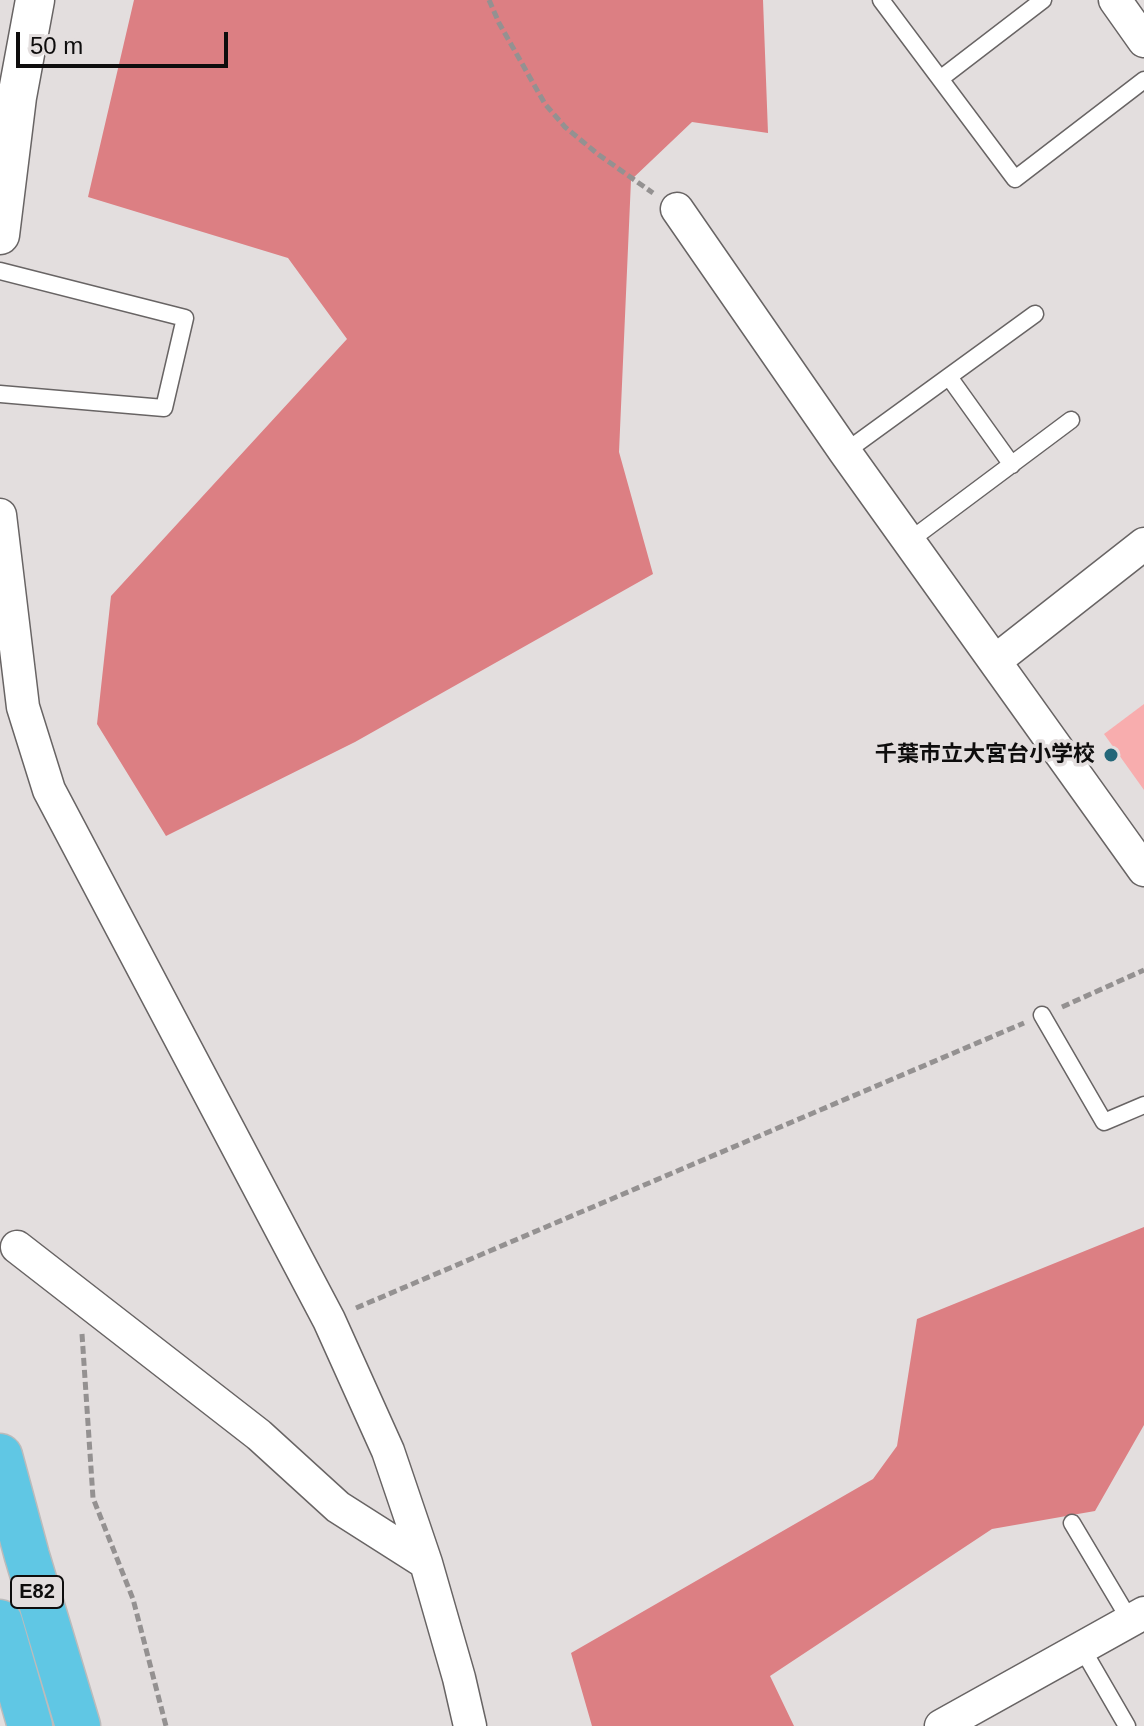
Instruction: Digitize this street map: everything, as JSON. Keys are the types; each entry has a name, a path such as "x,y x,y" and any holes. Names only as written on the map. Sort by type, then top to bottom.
{"highway":[{"name":"E82","path":"0,1456 78,1726"},
{"name":"E82","path":"0,1622 30,1726"}],"street":[{"path":"0,235 17,97 35,0"},
{"path":"1115,0 1144,41"},
{"path":"677,209 845,452 1144,870"},
{"path":"0,515 23,707 49,790 329,1320 388,1451 426,1563 470,1726"},
{"path":"995,661 1144,544"},
{"path":"17,1247 259,1435 338,1507 426,1563"},
{"path":"941,1726 1138,1618"}],"lane":[{"path":"881,0 1015,179 1144,80"},
{"path":"940,79 1043,0"},
{"path":"0,271 185,318 164,408 0,394"},
{"path":"845,452 1035,314"},
{"path":"949,377 1012,465"},
{"path":"909,541 1071,420"},
{"path":"1042,1015 1104,1122 1144,1105"},
{"path":"1072,1523 1138,1618"},
{"path":"1083,1650 1127,1726"}],"path":[{"path":"489,0 545,104 565,127 631,180 677,209"},
{"path":"329,1320 1144,970"},
{"path":"77,1294 86,1370 93,1498 133,1599 166,1726"}],"shaded area":[{"path":"134,0 763,0 768,133 692,122 631,180 619,452 653,574 355,742 166,836 97,724 111,596 347,339 288,258 88,197"},
{"path":"1144,704 1144,790 1104,734"},
{"path":"1144,1227 1144,1425 1095,1511 992,1529 770,1676 794,1726 592,1726 571,1653 873,1479 897,1446 917,1319"}],"place":[{"name":"千葉市立大宮台小学校","path":"1111,755"}]}
